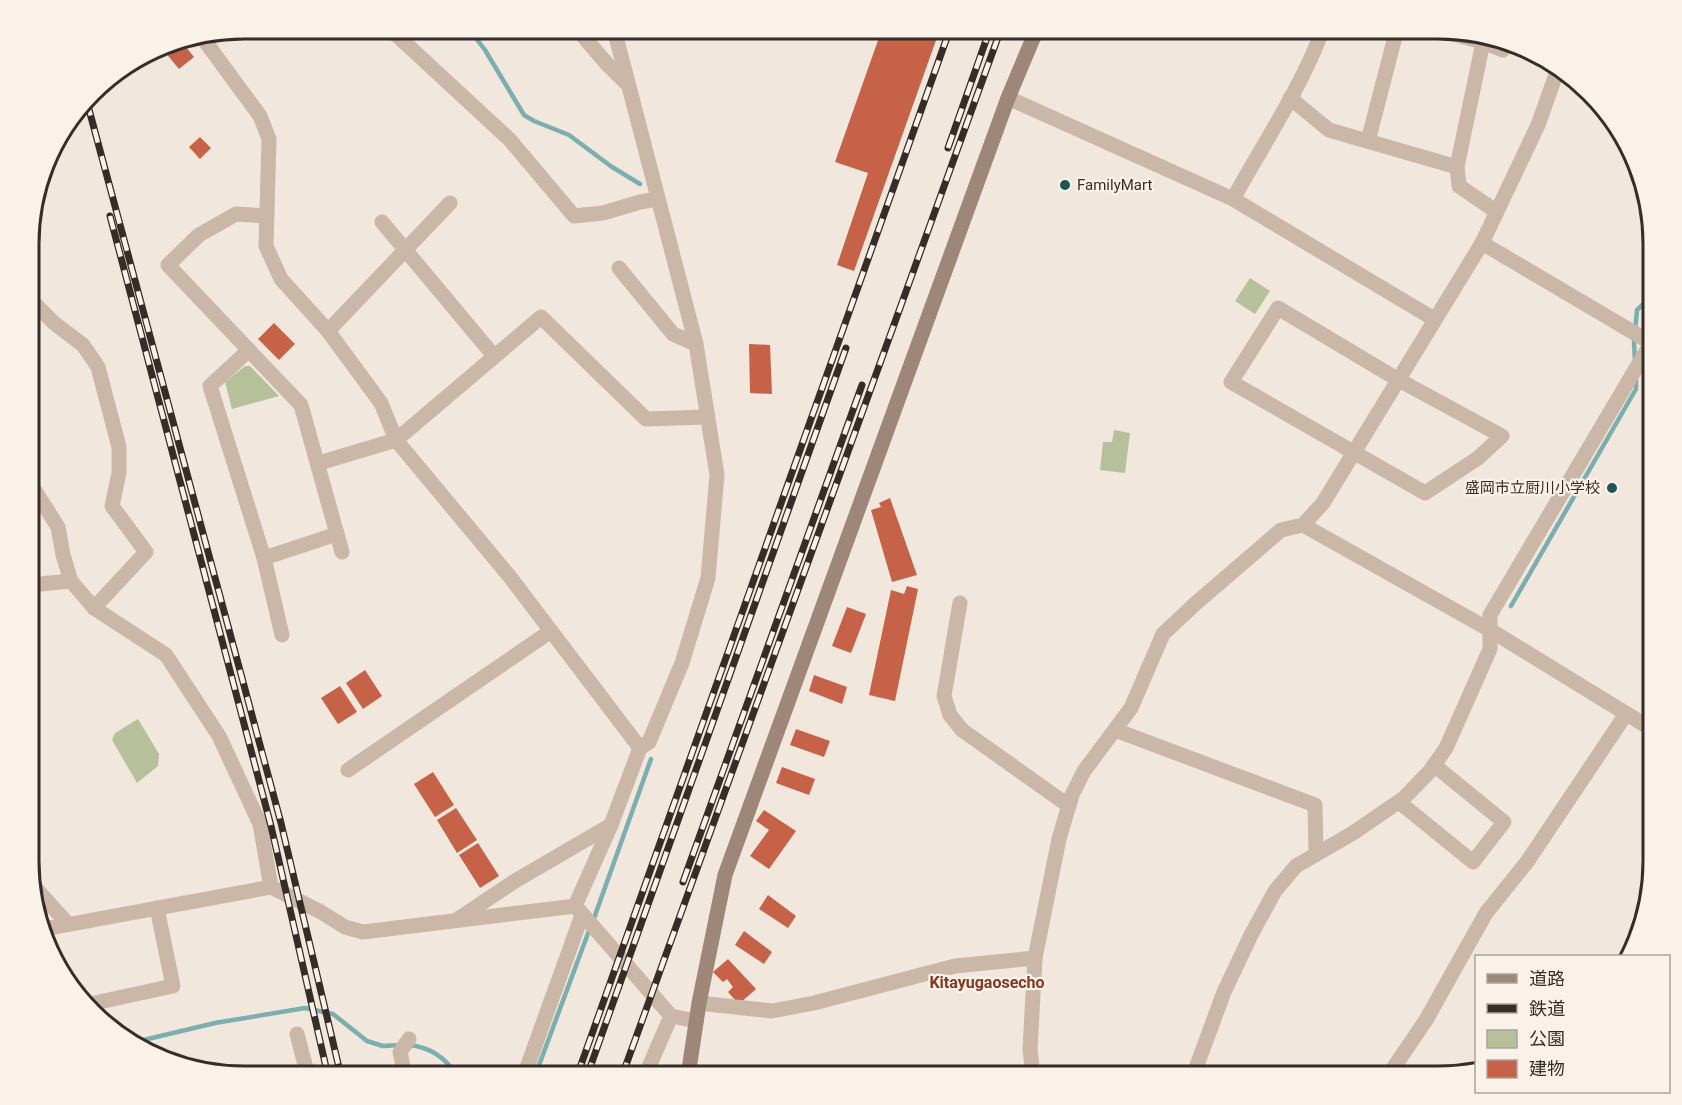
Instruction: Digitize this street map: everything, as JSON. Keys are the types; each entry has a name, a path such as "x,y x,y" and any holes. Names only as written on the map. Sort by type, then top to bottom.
{"street":[{"path":"402,39 510,140 574,216 603,213 658,199"},
{"path":"586,39 628,85"},
{"path":"527,1066 579,910 640,748 649,742 682,663 708,578 717,475 696,344 617,39"},
{"path":"689,1066 699,1003 725,875 1008,98 1032,39"},
{"path":"1233,199 1290,98 1319,39"},
{"path":"1368,141 1394,39"},
{"path":"206,43 260,116 270,139 266,246 281,279 328,331 381,403 396,440 510,577 640,748"},
{"path":"1483,44 1457,167 1459,186 1497,212"},
{"path":"1031,1066 1030,1049 1035,958 1057,850 1069,806 1084,771 1131,708 1163,634 1281,530 1303,525 1323,503 1482,243 1538,125 1555,76"},
{"path":"1008,98 1233,199 1434,319"},
{"path":"1290,98 1329,130 1457,167"},
{"path":"328,331 450,203"},
{"path":"267,216 236,214 200,235 168,265 301,405 342,552"},
{"path":"382,222 494,356"},
{"path":"1482,243 1643,339"},
{"path":"619,268 673,334 696,344"},
{"path":"39,307 54,323 83,345 98,367 119,447 119,473 111,506 146,552 94,608"},
{"path":"1278,308 1397,379 1502,436 1478,458 1425,493 1353,453 1231,382 1278,308"},
{"path":"319,463 396,440 541,317 646,419 707,417"},
{"path":"249,350 210,386 264,558 282,635"},
{"path":"1197,1066 1224,992 1275,891 1296,866 1353,833 1399,802 1434,765 1446,748 1490,649 1490,615 1643,359"},
{"path":"39,497 58,527 71,582 94,608 166,655 219,736 260,824 272,887"},
{"path":"1303,525 1490,630 1643,724"},
{"path":"264,558 337,534"},
{"path":"39,584 71,582"},
{"path":"960,603 944,696 950,716 962,730 1069,806"},
{"path":"348,770 551,631"},
{"path":"1395,1066 1426,1020 1486,913 1527,862 1626,714"},
{"path":"1115,730 1315,806 1316,854"},
{"path":"1399,802 1473,862 1504,822 1434,765"},
{"path":"453,922 515,881 611,825"},
{"path":"50,927 272,887 345,927 363,932 579,910"},
{"path":"42,896 68,924"},
{"path":"96,1003 173,986 157,908"},
{"path":"579,910 671,1016 696,1022"},
{"path":"699,1003 772,1011 814,1003 955,966 1035,958"},
{"path":"649,1066 671,1016"},
{"path":"297,1034 305,1066"},
{"path":"404,1046 405,1066"}],"green space":[{"path":"1250,278 1270,291 1255,314 1235,301"},
{"path":"245,366 250,366 279,396 232,409 225,382"},
{"path":"1114,430 1130,433 1125,473 1100,470 1103,442 1112,442"},
{"path":"138,719 159,754 158,766 137,783 112,740 115,733"}],"building":[{"path":"878,39 936,39 854,271 837,265 868,173 835,162"},
{"path":"186,48 194,57 179,69 167,55"},
{"path":"200,137 211,148 200,159 189,147"},
{"path":"274,323 295,344 279,360 258,339"},
{"path":"749,344 770,345 772,394 750,393"},
{"path":"890,498 917,575 892,582 871,510 881,507 879,503"},
{"path":"907,586 918,589 895,701 869,695 891,590 904,594"},
{"path":"847,607 866,614 851,653 832,646"},
{"path":"365,670 382,696 363,709 346,683"},
{"path":"814,675 847,687 842,704 809,691"},
{"path":"340,686 357,712 338,724 321,698"},
{"path":"796,729 830,741 824,757 790,745"},
{"path":"782,767 815,779 809,795 776,783"},
{"path":"433,772 454,805 435,817 414,784"},
{"path":"456,808 477,840 457,853 437,820"},
{"path":"764,810 796,831 769,869 750,856 769,830 756,821"},
{"path":"478,843 499,876 480,888 459,855"},
{"path":"768,895 796,916 788,928 759,909"},
{"path":"744,931 772,952 764,964 735,945"},
{"path":"728,959 756,989 739,1004 728,992 733,987 727,979 723,982 713,972"}],"waterway":[{"path":"477,39 524,115 569,135 612,167 640,184"},
{"path":"1635,361 1637,310 1643,304"},
{"path":"1511,606 1636,389 1636,378"},
{"path":"593,921 651,759"},
{"path":"539,1066 590,928"},
{"path":"145,1040 215,1023 305,1008 333,1014 367,1041 383,1046 400,1045"},
{"path":"409,1045 437,1054 450,1066"}],"railway":[{"path":"581,1066 946,39"},
{"path":"948,148 986,39"},
{"path":"626,1066 997,39"},
{"path":"89,110 281,823 339,1066"},
{"path":"110,216 271,826 326,1066"},
{"path":"591,1066 846,348"},
{"path":"683,882 862,385"}],"place":[{"name":"FamilyMart","path":"1065,185"},
{"name":"盛岡市立厨川小学校","path":"1612,488"}],"district":[{"name":"Kitayugaosecho","path":"987,982"}]}
